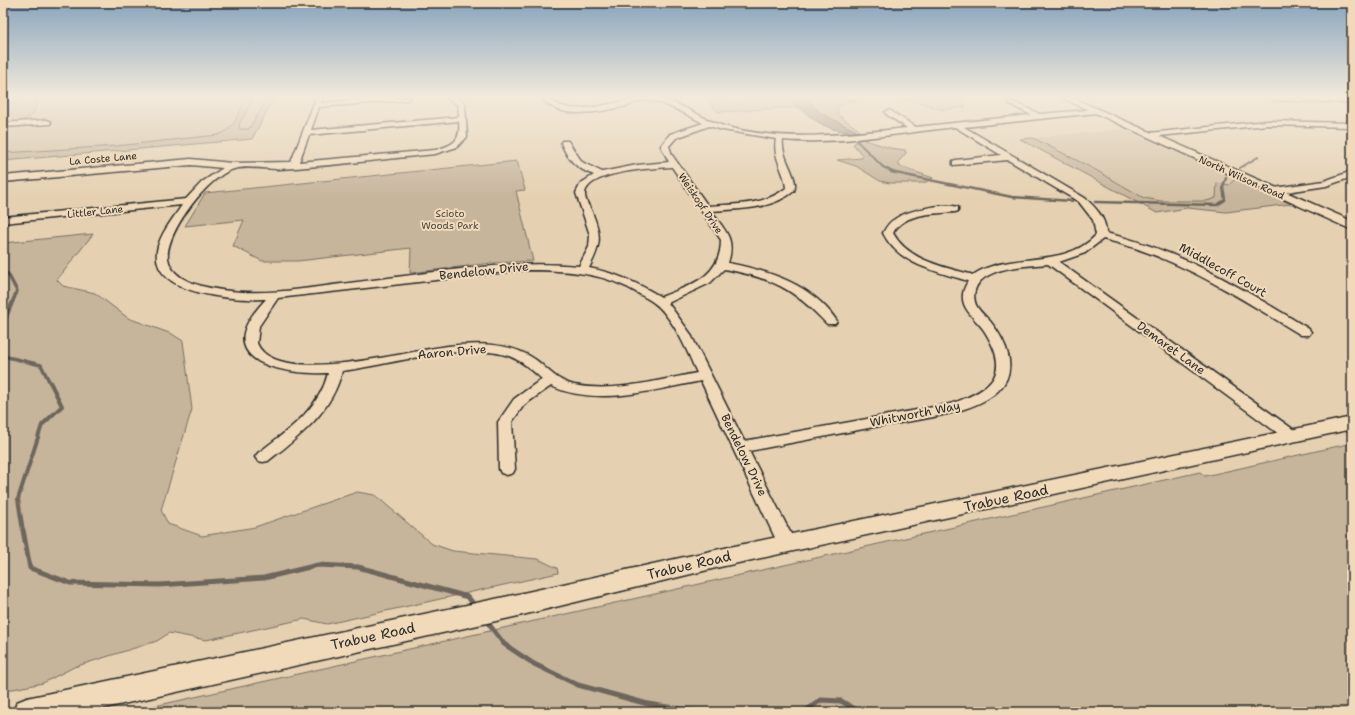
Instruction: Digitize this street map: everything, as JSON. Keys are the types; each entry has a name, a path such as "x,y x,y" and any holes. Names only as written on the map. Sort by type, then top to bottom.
{"main road":[{"name":"North Wilson Road","path":"1143,131 1352,226"},
{"name":"Trabue Road","path":"27,712 514,606 720,558 1352,423"}],"street":[{"path":"294,165 306,132 314,131"},
{"name":"La Coste Lane","path":"3,179 191,162 232,166 294,165 424,153 453,147 463,139 463,131"},
{"name":"Weiskopf Drive","path":"684,131 668,140 665,146 666,151 726,240 727,253 723,265"},
{"path":"739,131 802,139 892,131"},
{"path":"955,209 918,214 903,218 892,224 888,233 896,247 907,255 919,261 974,279 992,269 1050,260 1083,250 1091,246 1100,235 1100,223 1098,218 1082,200 967,131"},
{"path":"1149,134 1177,131"},
{"path":"706,209 768,202 786,194 791,189 791,179 779,155 778,145 780,137"},
{"path":"565,143 570,156 576,164 586,170 602,175"},
{"path":"956,163 1010,157"},
{"path":"582,270 594,249 596,240 595,232 580,192 590,181 602,175 620,170 674,164"},
{"name":"Bendelow Drive","path":"232,166 199,187 188,202 166,240 162,255 164,267 174,279 194,287 220,293 274,296 510,266 552,266 582,270 625,282 660,302 674,316 706,376 787,544"},
{"path":"1274,191 1326,183 1352,174"},
{"name":"Littler Lane","path":"3,220 188,202"},
{"name":"Middlecoff Court","path":"1100,235 1139,244 1182,260 1305,332"},
{"name":"Demaret Lane","path":"1050,260 1292,436"},
{"path":"660,302 698,286 708,280 723,265 762,273 788,283 801,291 832,321"},
{"name":"Whitworth Way","path":"740,447 953,408 968,403 994,389 1003,375 1004,362 1000,346 970,304 967,297 968,290 974,279"},
{"name":"Aaron Drive","path":"274,296 251,329 250,343 254,350 265,360 283,366 301,369 336,368 458,349 488,348 514,353 526,359 550,380 571,388 604,391 706,376"},
{"path":"262,457 294,433 318,409 334,382 336,368"},
{"path":"507,469 505,422 519,402 550,380"}],"shaded area":[{"path":"3,131 256,131 252,139 3,161"},
{"path":"1101,131 1130,131 1235,179 1216,198 1207,201 1161,201 1144,198 1094,169 1033,138"}],"green space":[{"path":"226,131 256,131 252,139 3,161 3,153 116,146 218,135"},
{"path":"1033,138 1094,169 1144,198 1161,201 1207,201 1216,198 1217,183 1229,185 1235,179 1291,204 1226,212 1187,208 1157,213 1020,139"},
{"path":"862,139 890,148 905,150 906,153 899,161 899,166 933,178 924,183 890,183 880,181 856,166 837,160 861,158 863,156 853,144"},
{"name":"Scioto Woods Park","path":"517,161 525,190 516,191 533,261 492,263 410,273 411,248 298,261 262,261 233,246 244,220 185,226 205,193"},
{"path":"93,234 57,280 63,286 95,293 128,318 172,334 183,341 192,409 161,510 168,524 202,536 255,527 357,492 375,495 432,544 453,551 538,559 557,568 558,573 327,624 304,619 206,640 169,633 157,641 74,667 43,683 3,691 3,243"},
{"path":"1352,443 1352,712 128,712 1200,472 1205,476"}],"waterway":[{"path":"847,131 883,167 894,173"},
{"path":"1240,168 1258,157"},
{"path":"894,173 1012,197 1072,201"},
{"path":"1095,202 1217,205 1225,200 1223,187 1226,178"},
{"path":"3,272 8,274 17,291 3,325"},
{"path":"3,356 41,365 50,383"},
{"path":"23,531 18,499 42,425 62,406 50,382"},
{"path":"23,530 30,568 70,583 159,585 264,578 318,565 358,567 468,597 475,606"},
{"path":"485,619 504,644 534,664 578,685 648,704 700,712"},
{"path":"804,712 821,700 841,701 860,712"}]}
